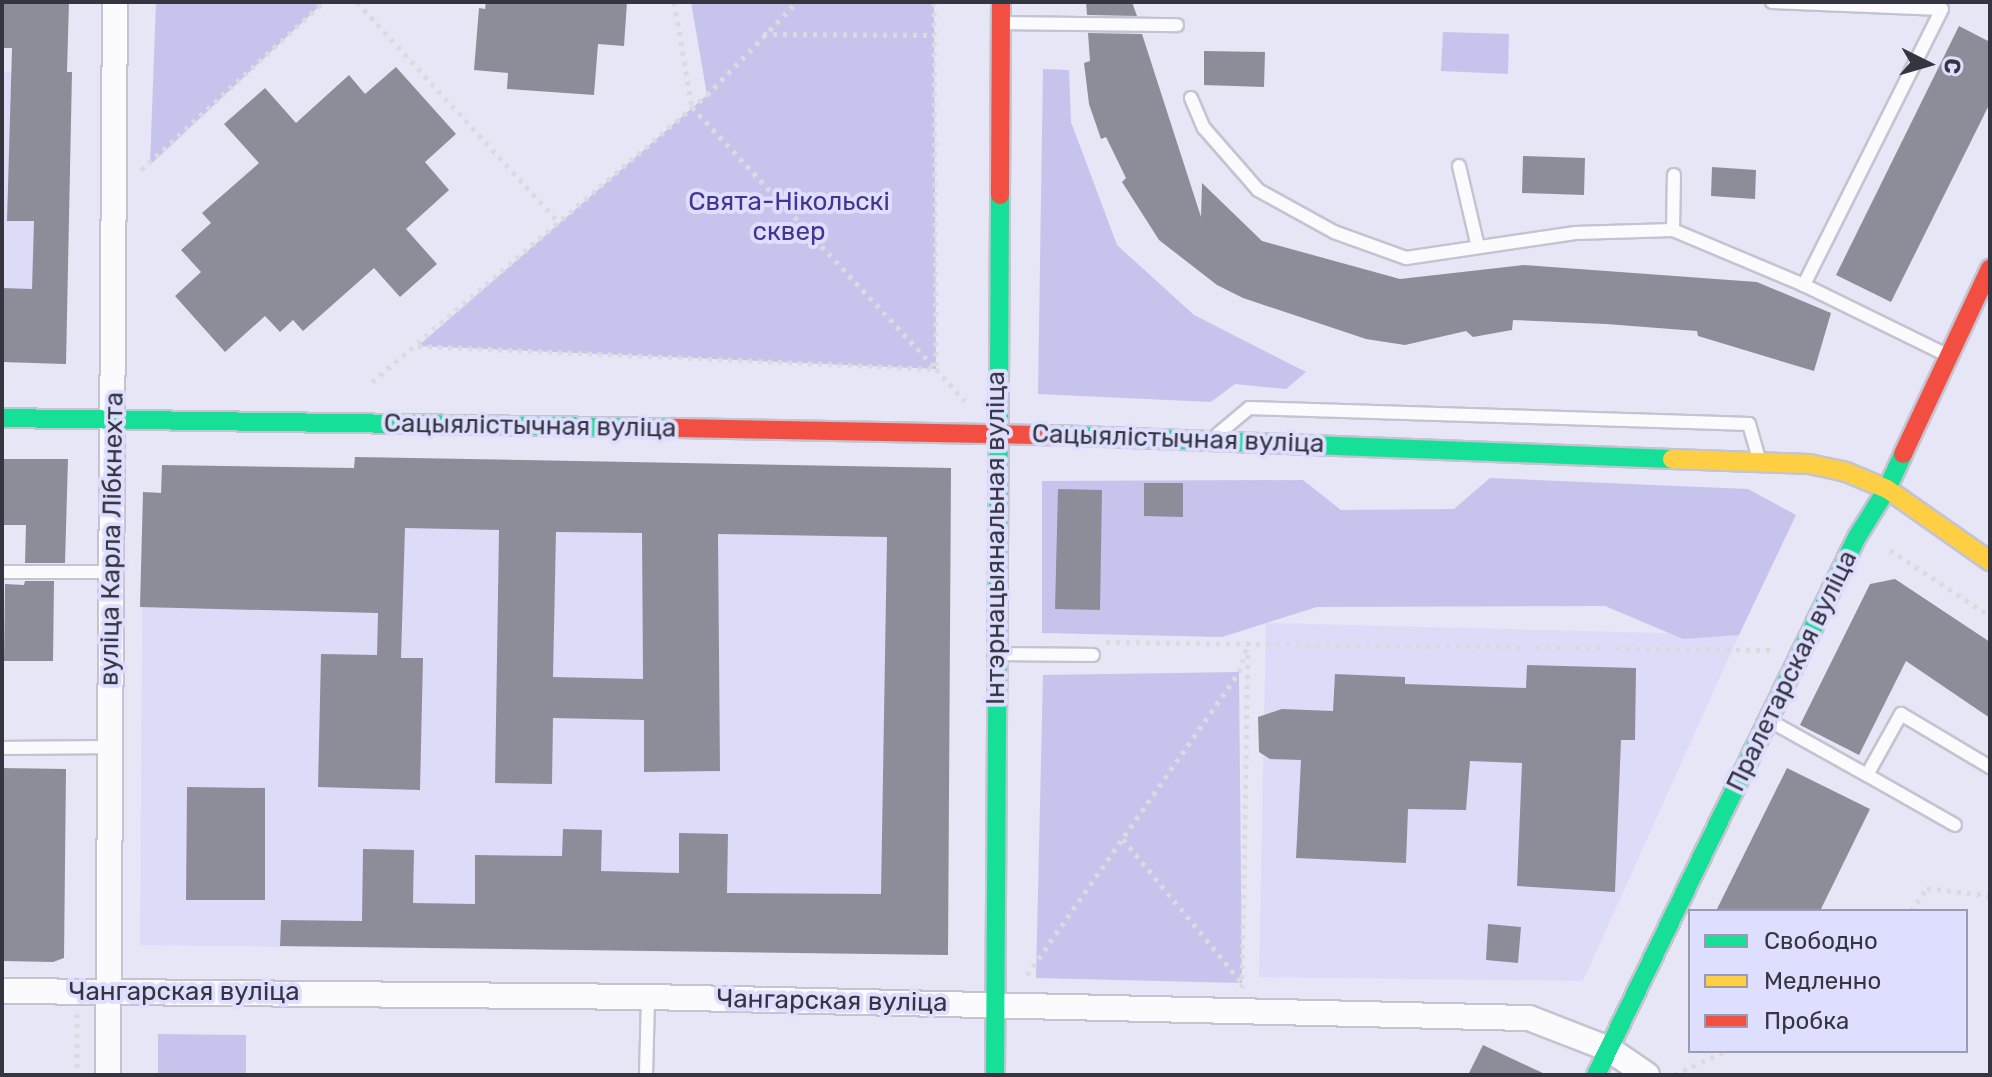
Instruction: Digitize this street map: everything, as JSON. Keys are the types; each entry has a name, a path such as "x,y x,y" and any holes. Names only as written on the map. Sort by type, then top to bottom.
{"street":[{"name":"вуліца Карла Лібкнехта","path":"108,1075 115,2"},
{"name":"Інтэрнацыянальная вуліца","path":"995,1075 996,433 1001,2"},
{"name":"Пралетарская вуліца","path":"1596,1075 1857,537 1887,489 1947,355 1990,269"},
{"name":"Сацыялістычная вуліца","path":"2,418 1212,438 1809,464 1846,472 1887,489 1990,561"},
{"name":"Чангарская вуліца","path":"2,991 648,997 1529,1018 1609,1049 1647,1075"}],"lane":[{"path":"1772,2 1942,9 1804,285"},
{"path":"1000,23 1177,25"},
{"path":"1191,98 1204,128 1258,190 1334,232 1406,258 1575,233 1673,230 1804,285 1947,355"},
{"path":"1459,166 1478,247"},
{"path":"1673,230 1674,175"},
{"path":"1212,438 1249,408 1749,424 1760,463"},
{"path":"2,572 112,572"},
{"path":"996,654 1093,655"},
{"path":"1867,775 1901,714 1990,767"},
{"path":"1769,720 1955,825"},
{"path":"2,748 109,747"},
{"path":"646,1075 648,997"}],"path":[{"path":"141,170 324,2"},
{"path":"357,2 558,221"},
{"path":"674,2 692,107 965,401"},
{"path":"372,382 418,346 692,107 797,2"},
{"path":"934,2 936,369"},
{"path":"762,34 934,35"},
{"path":"418,346 936,369"},
{"path":"1890,550 1990,616"},
{"path":"1097,642 1781,651"},
{"path":"1020,985 1239,672 1249,642"},
{"path":"1123,839 1242,983 1249,642"},
{"path":"1912,909 1927,888 1990,896"},
{"path":"77,1013 77,1075"},
{"path":"1674,1075 1721,1053"}],"shaded area":[{"path":"2,72 71,72 66,364 2,362"},
{"path":"355,457 951,468 948,955 140,945 143,492 354,498"},
{"path":"1266,623 1739,635 1583,981 1259,977"}],"green space":[{"path":"156,2 324,2 150,165"},
{"name":"Свята-Нікольскі сквер","path":"691,2 934,2 936,369 418,346 707,95"},
{"path":"1443,32 1509,34 1508,74 1441,71"},
{"path":"1043,69 1069,70 1071,122 1117,245 1194,315 1306,372 1286,389 1235,384 1211,402 1038,394"},
{"path":"1490,478 1748,489 1796,515 1739,635 1683,639 1605,606 1317,607 1222,637 1042,633 1042,481 1303,480 1341,510 1454,509"},
{"path":"1239,672 1242,983 1036,978 1043,675"},
{"path":"158,1034 246,1035 246,1075 158,1075"}],"building":[{"path":"2,2 69,2 67,72 72,72 66,364 2,362 2,288 32,289 34,221 7,221 12,48 2,48"},
{"path":"486,2 627,2 624,46 598,44 594,95 507,89 508,73 474,70 479,8 485,9"},
{"path":"1086,2 1132,2 1137,16 1087,15"},
{"path":"1959,26 1990,42 1990,103 1891,302 1836,275"},
{"path":"1088,33 1142,34 1201,217 1202,183 1262,241 1400,279 1524,265 1757,282 1831,313 1814,371 1698,336 1697,331 1606,324 1513,320 1512,330 1473,337 1466,331 1405,345 1366,339 1243,298 1217,285 1159,240 1122,182 1126,178 1106,137 1101,139 1089,104 1084,63 1090,61"},
{"path":"1204,51 1265,52 1264,87 1204,85"},
{"path":"396,67 456,134 425,162 449,190 406,229 437,264 400,297 374,268 303,331 293,320 280,332 265,316 225,352 175,296 201,272 181,250 211,223 202,213 259,163 224,124 265,88 296,123 349,75 365,94"},
{"path":"1523,156 1585,158 1584,195 1522,193"},
{"path":"1712,167 1756,170 1755,199 1711,196"},
{"path":"355,457 951,468 948,955 280,946 281,920 362,921 363,849 414,850 413,903 475,904 475,855 562,856 563,829 602,830 601,871 679,873 679,833 728,834 727,893 881,894 887,537 718,534 720,771 644,772 644,720 553,718 552,784 495,783 499,530 405,528 401,658 423,658 420,790 318,787 321,654 377,655 378,613 140,607 143,492 161,493 162,465 354,468","holes":["556,532 642,533 643,679 553,677"]},
{"path":"2,459 68,459 65,563 25,563 26,525 2,525"},
{"path":"1144,483 1183,483 1183,517 1144,516"},
{"path":"1058,489 1102,490 1100,610 1055,609"},
{"path":"1895,579 1990,642 1990,718 1906,661 1859,755 1800,725 1870,584"},
{"path":"25,581 54,581 53,661 4,661 5,584 24,585"},
{"path":"1527,665 1636,668 1635,740 1621,740 1615,892 1517,886 1522,763 1470,761 1466,810 1408,809 1406,863 1296,858 1301,760 1270,759 1259,752 1258,717 1282,709 1333,711 1335,674 1405,677 1405,684 1526,688"},
{"path":"2,768 66,769 64,958 53,962 2,961"},
{"path":"1787,768 1870,809 1821,909 1717,909"},
{"path":"187,787 265,788 265,900 186,900"},
{"path":"1488,924 1521,927 1518,963 1486,960"},
{"path":"1483,1045 1547,1075 1468,1075"}],"traffic: fast":[{"path":"995,1075 1000,195"},
{"path":"2,418 674,428"},
{"path":"1054,435 1672,459"},
{"path":"1596,1075 1857,537 1887,489 1903,454"}],"traffic: slow":[{"path":"1672,459 1809,464 1846,472 1887,489 1990,561"}],"traffic: jam":[{"path":"1000,195 1001,2"},
{"path":"1903,454 1990,268"},
{"path":"674,428 1054,435"}]}
